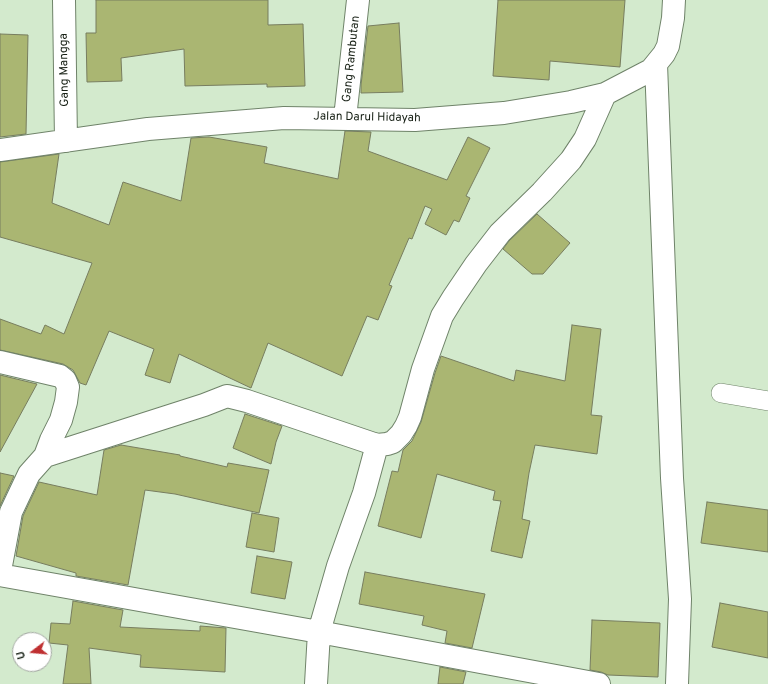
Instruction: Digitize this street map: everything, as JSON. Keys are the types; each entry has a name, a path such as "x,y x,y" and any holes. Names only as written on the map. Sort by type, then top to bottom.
{"street":[{"name":"Gang Mangga","path":"64,0 66,141"},
{"name":"Gang Rambutan","path":"345,118 358,0"},
{"name":"Jalan Darul Hidayah","path":"0,150 148,129 284,118 415,120 504,113 571,102 605,94 651,70 664,54 668,46 673,18 674,0"},
{"path":"656,64 672,478 680,599 677,684"},
{"path":"45,456 204,405 227,396 247,401 377,445 393,442 401,434 410,417 423,370 442,316 476,264 500,233 542,192 571,160 585,139 605,94"},
{"path":"0,362 58,376 65,380 67,384 66,402 61,420 45,456 29,474 11,512 0,571"},
{"path":"316,684 319,632 338,566 364,493 377,445"},
{"path":"0,575 599,684"}],"lane":[{"path":"721,393 768,401"}],"building":[{"path":"96,0 268,0 268,25 303,24 305,86 267,87 267,84 185,86 184,49 121,58 122,81 87,82 86,33 96,33"},
{"path":"498,0 625,0 620,67 550,61 549,80 493,76"},
{"path":"399,23 403,92 361,93 368,26"},
{"path":"0,34 28,35 26,134 0,137"},
{"path":"345,131 371,132 368,151 447,180 468,137 490,148 466,196 470,198 459,222 454,220 446,235 425,224 432,209 425,206 412,239 409,238 389,285 392,286 378,320 367,316 342,376 268,343 251,388 179,354 170,383 145,375 154,349 109,331 86,385 80,383 73,370 63,364 0,350 0,319 41,334 45,325 64,334 92,263 0,237 0,162 59,154 52,203 109,225 123,182 181,201 191,138 209,137 267,147 264,163 338,179"},
{"path":"537,214 570,243 543,274 532,274 503,249 509,241"},
{"path":"572,325 601,329 591,415 602,416 597,454 535,445 522,519 530,521 522,558 491,551 501,501 493,500 495,491 437,474 421,538 378,526 392,471 398,472 403,450 412,441 421,422 441,356 514,381 516,370 565,381"},
{"path":"0,375 37,384 0,452"},
{"path":"245,414 282,426 276,442 271,464 233,448"},
{"path":"121,445 180,455 227,467 228,463 269,470 259,513 175,494 145,490 128,585 76,576 76,573 16,556 23,516 39,482 97,495 104,450"},
{"path":"0,473 14,476 0,506"},
{"path":"707,502 768,510 768,552 701,543"},
{"path":"252,513 279,518 274,552 246,547"},
{"path":"257,556 292,562 285,599 251,593"},
{"path":"365,572 485,594 472,648 445,643 447,631 422,625 424,616 359,604"},
{"path":"73,601 123,610 120,627 200,631 200,626 226,628 225,672 140,667 141,655 89,648 91,684 63,684 68,645 52,643 52,632 50,632 51,623 70,624"},
{"path":"720,603 768,612 768,658 712,647"},
{"path":"592,620 660,623 658,677 608,675 590,670"},
{"path":"440,667 466,672 463,684 438,684"}]}
